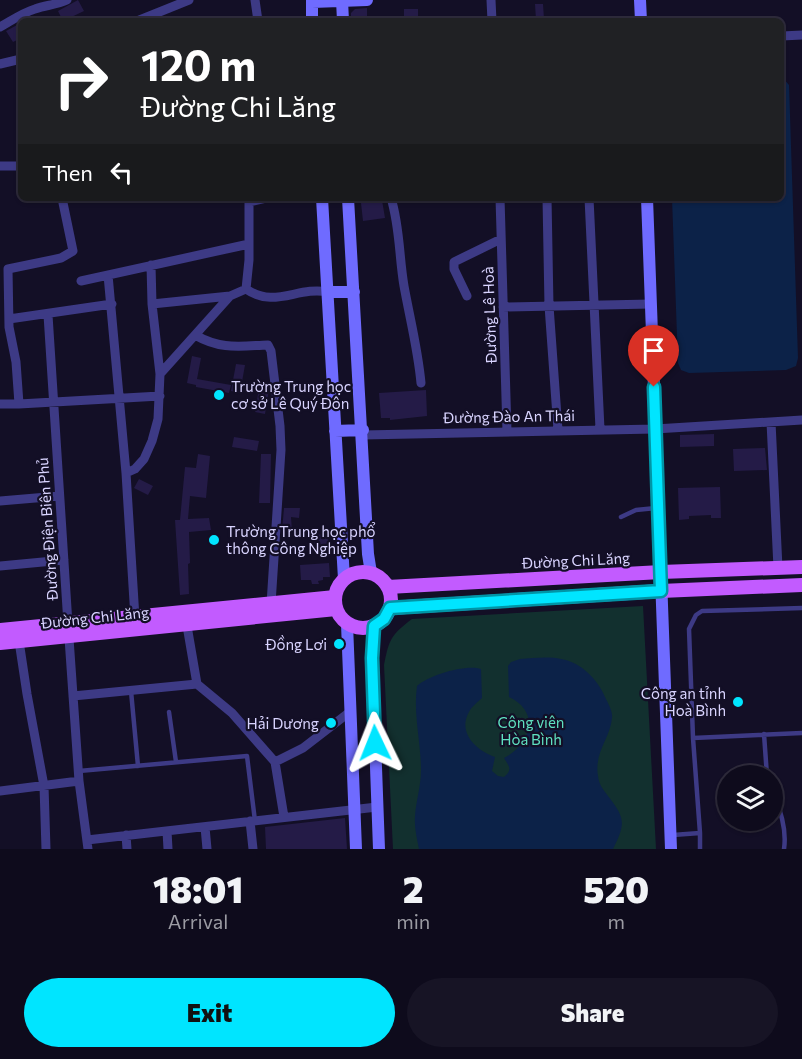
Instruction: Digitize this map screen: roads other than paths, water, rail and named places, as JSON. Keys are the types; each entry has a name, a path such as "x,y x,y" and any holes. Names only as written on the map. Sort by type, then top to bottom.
{"main road":[{"path":"342,0 343,18"},
{"path":"312,18 312,1 367,0"},
{"path":"640,0 641,18"},
{"path":"322,201 344,579"},
{"path":"348,201 363,432 368,554 371,573"},
{"path":"647,201 670,849"},
{"path":"328,292 354,292"},
{"path":"335,431 363,432"},
{"name":"Đường Chi Lăng","path":"388,587 661,572 802,567"},
{"path":"347,624 360,628 374,626 384,619 390,608 391,597 388,587 381,578 371,573 357,572 344,579 338,587 336,603 347,624 356,849"},
{"path":"390,608 661,591 802,585"},
{"name":"Đường Chi Lăng","path":"0,643 135,618 186,618 271,604 336,603"},
{"name":"Đường Chi Lăng","path":"0,630 68,630 336,603"},
{"path":"374,626 372,658 379,849"}],"street":[{"path":"0,27 27,12 67,0"},
{"path":"144,18 189,0"},
{"path":"255,0 258,18"},
{"path":"491,0 492,18"},
{"path":"784,36 802,35"},
{"path":"0,64 18,60"},
{"path":"0,166 18,166"},
{"path":"19,404 16,362 9,319 8,269 61,258 73,251 63,201"},
{"path":"246,289 249,202 253,201"},
{"path":"392,201 397,217 404,284 419,358 421,383"},
{"name":"Đường Lê Hoà","path":"500,201 507,431"},
{"path":"547,201 549,306 558,430"},
{"path":"589,201 600,429"},
{"path":"467,296 454,269 454,262 501,239"},
{"path":"81,281 249,244"},
{"path":"126,473 135,469 144,459 158,419 160,374 152,304 151,266"},
{"path":"108,275 126,473 135,618"},
{"path":"246,289 264,298 289,296 316,290 328,292"},
{"path":"152,304 230,296 246,289"},
{"path":"160,374 230,296"},
{"path":"9,319 112,304"},
{"path":"503,307 651,304"},
{"name":"Đường Điện Biên Phủ","path":"48,315 79,776 88,844"},
{"path":"195,335 212,344 232,348 268,345 271,351 281,450 271,604"},
{"path":"0,404 160,396"},
{"name":"Đường Đào An Thái","path":"363,432 656,429 802,420"},
{"path":"771,422 778,568"},
{"path":"0,501 60,496"},
{"path":"0,566 64,560"},
{"path":"186,618 197,684 232,713 275,762 284,817"},
{"path":"19,641 44,786 46,849"},
{"path":"74,696 197,684"},
{"path":"275,762 303,748 351,711"},
{"path":"0,791 44,786 79,776"},
{"path":"88,844 126,836 377,807"},
{"path":"252,821 252,849"},
{"path":"205,826 207,849"},
{"path":"167,831 168,849"},
{"path":"126,836 127,849"}],"lane":[{"path":"621,517 636,510 658,508"},
{"path":"700,849 689,629 696,615 702,611 802,608"},
{"path":"130,691 138,765"},
{"path":"169,712 176,762"},
{"path":"693,738 802,733"},
{"path":"764,734 766,765"},
{"path":"79,776 138,765 247,756 252,821"},
{"path":"783,822 784,849"},
{"path":"670,835 700,832"}],"water":[{"path":"784,79 789,85 798,358 796,366 786,370 689,373 681,370 678,363 672,201 784,201"},
{"path":"551,658 575,664 593,678 608,702 612,718 611,726 597,767 600,784 618,810 622,821 622,827 613,849 419,849 415,820 421,770 416,707 417,686 430,678 448,672 466,668 481,669 482,698 469,712 465,727 476,746 495,757 492,771 504,777 507,775 509,766 504,758 521,745 529,728 526,711 509,697 508,666 511,662 520,659"}],"place":[{"name":"Trường Trung học cơ sở Lê Quý Đôn","path":"219,395"},
{"name":"Trường Trung học phổ thông Công Nghiệp","path":"214,540"},
{"name":"Đồng Lơi","path":"339,644"},
{"name":"Công an tỉnh Hoà Bình","path":"738,702"},
{"name":"Hải Dương","path":"331,723"}],"park label":[{"name":"Công viên Hòa Bình","path":"531,730"}]}
